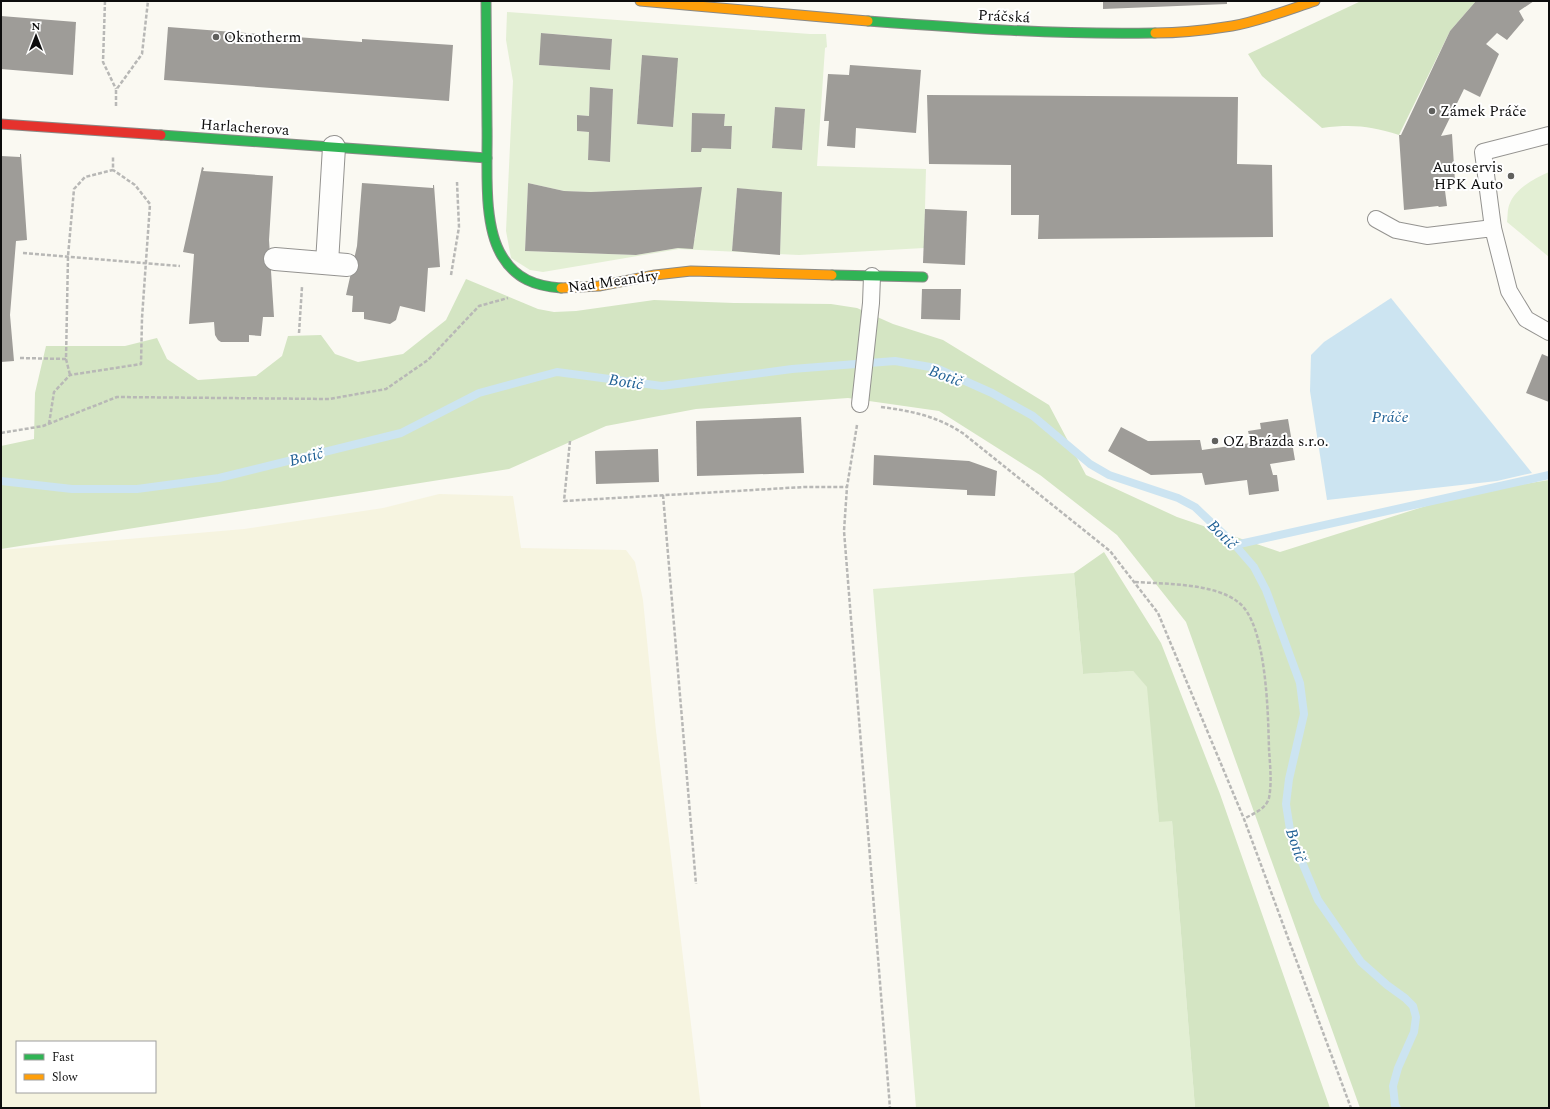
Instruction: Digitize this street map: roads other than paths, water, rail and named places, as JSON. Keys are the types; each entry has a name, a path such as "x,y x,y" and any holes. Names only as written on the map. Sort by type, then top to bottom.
{"street":[{"name":"Nad Meandry","path":"486,1 487,158 491,223 494,239 499,250 508,263 531,282 544,287 576,288 672,272 691,271 923,277"},
{"name":"Práčská","path":"640,1 828,18 979,29 1172,34 1232,26 1257,20 1315,1"},
{"name":"Harlacherova","path":"1,124 487,158"},
{"path":"275,259 337,264 334,147"}],"lane":[{"path":"1549,135 1483,152 1493,228 1509,291 1526,319 1549,332"},
{"path":"1376,219 1396,230 1427,236 1493,228"},
{"path":"860,400 871,303 872,276"}],"water":[{"name":"Práče","path":"1391,298 1532,473 1497,481 1327,500 1310,391 1311,355 1324,342"}],"waterway":[{"name":"Botič","path":"1,481 72,489 137,489 219,478 401,433 479,393 557,372 662,386 792,369 895,361 936,368 992,393 1033,416 1090,464 1109,475 1178,498 1195,507 1235,545 1254,567 1266,590 1300,683 1304,714 1289,779 1286,804 1291,836 1318,900 1361,962 1387,985 1405,998 1413,1006 1416,1017 1414,1032 1398,1068 1393,1086 1395,1105 1397,1108"},
{"path":"1235,545 1549,475"}],"place":[{"name":"Oknotherm","path":"216,37"},
{"name":"Zámek Práče","path":"1432,111"},
{"name":"Autoservis HPK Auto","path":"1511,176"},
{"name":"OZ Brázda s.r.o.","path":"1215,441"}]}
